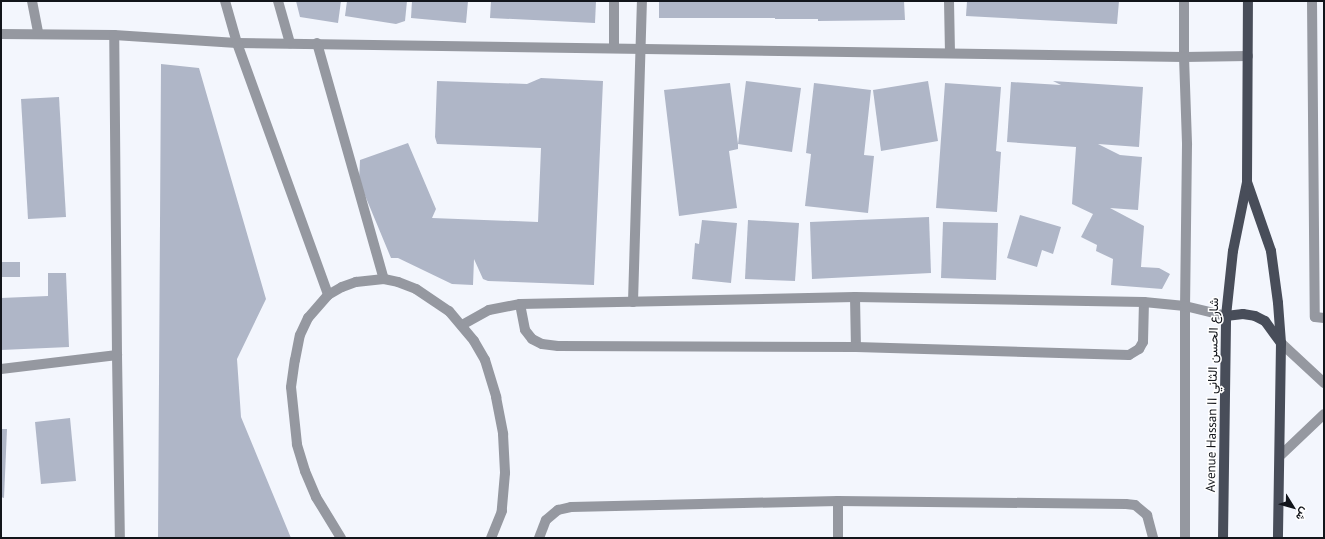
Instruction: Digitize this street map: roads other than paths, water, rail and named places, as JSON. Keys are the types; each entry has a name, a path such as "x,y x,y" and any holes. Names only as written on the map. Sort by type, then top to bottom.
{"main road":[{"name":"Avenue Hassan II شارع الحسن الثاني","path":"1223,538 1226,316 1233,251 1248,182 1248,1"},
{"name":"Avenue Hassan II شارع الحسن الثاني","path":"1248,182 1271,251 1278,303 1281,343 1281,455 1278,538"},
{"path":"1226,316 1243,314 1255,316 1265,321 1281,343"}],"street":[{"path":"32,1 38,34"},
{"path":"225,1 237,43 328,295"},
{"path":"278,1 290,43"},
{"path":"614,1 614,47"},
{"path":"633,302 642,48 642,1"},
{"path":"949,1 950,53"},
{"path":"1184,1 1187,145 1185,538"},
{"path":"1312,1 1315,317 1324,318"},
{"path":"1,34 114,35 237,43 614,47 1184,57 1248,56"},
{"path":"114,35 120,538"},
{"path":"317,43 384,279"},
{"path":"341,538 316,497 305,471 297,444 291,387 300,335 308,318 328,295 342,287 356,282 384,279 398,282 433,299 462,325 474,341 485,360 496,397 504,434 505,473 502,511 491,538"},
{"path":"462,325 489,310 520,304 855,297 1144,302 1185,306 1226,316"},
{"path":"855,297 856,347"},
{"path":"520,304 525,330 532,339 542,344 856,347 1129,354 1139,349 1143,342 1144,302"},
{"path":"1281,343 1324,383"},
{"path":"1,369 117,355"},
{"path":"1281,455 1324,414"},
{"path":"539,538 546,520 558,510 571,507 838,501 1135,505 1147,515 1153,538"},
{"path":"838,501 838,538"}]}
